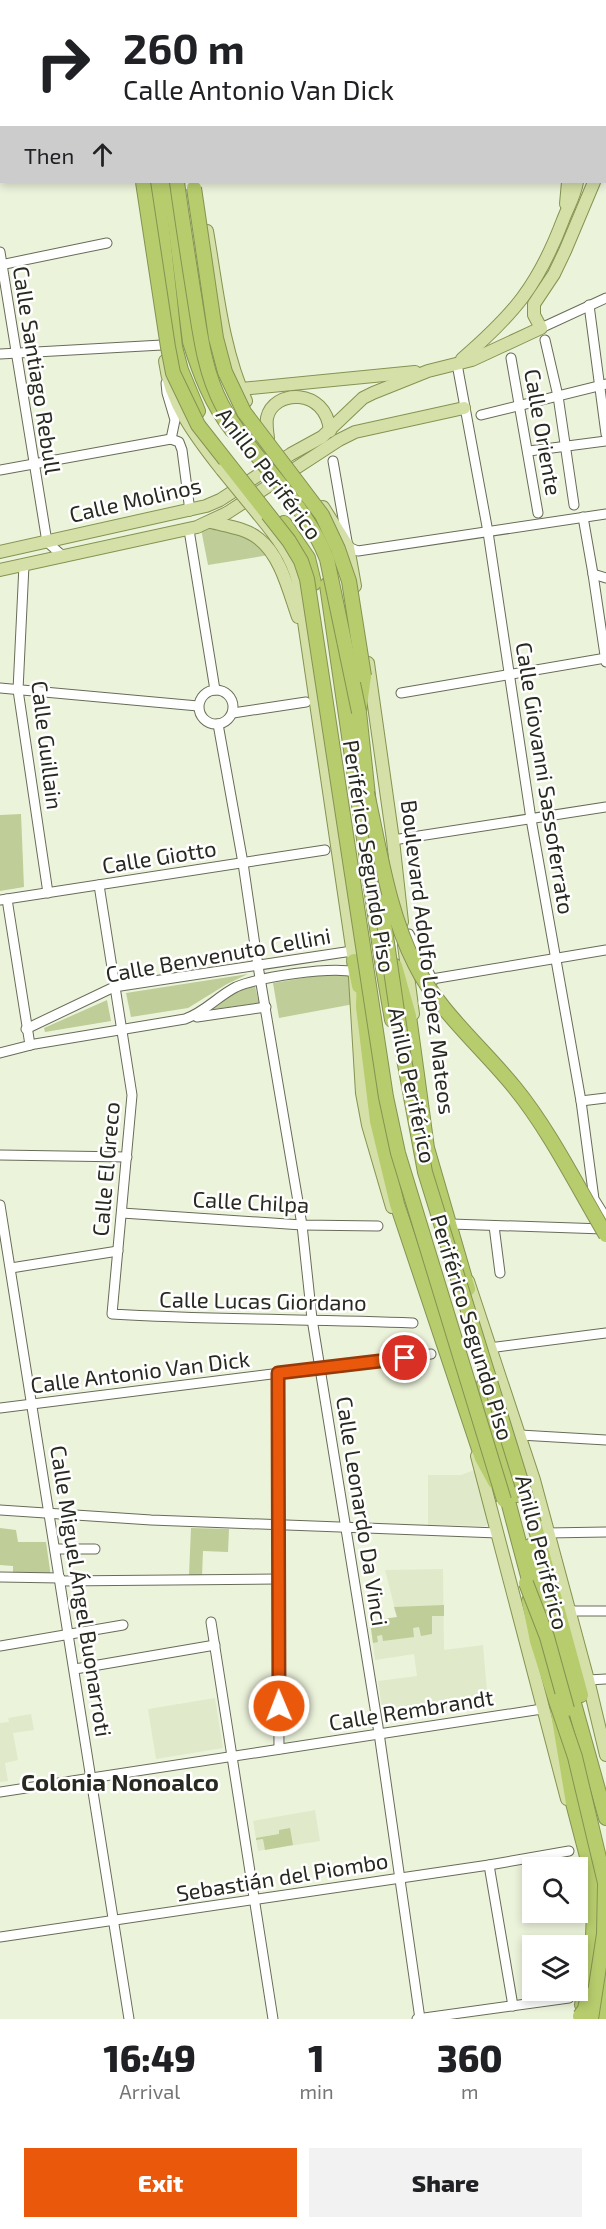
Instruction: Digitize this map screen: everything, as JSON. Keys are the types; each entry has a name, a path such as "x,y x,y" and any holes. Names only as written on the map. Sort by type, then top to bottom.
{"highway":[{"name":"Periférico Segundo Piso","path":"143,183 173,373 198,426 290,541 301,561 307,579 386,1097 398,1153 504,1500 526,1583 537,1641 556,1701"},
{"name":"Anillo Periférico","path":"157,183 175,347 181,370 202,421 297,541 308,558 313,578 357,959 403,1154 514,1519 593,1846 601,1890 602,1911 599,2019"},
{"name":"Anillo Periférico","path":"170,183 190,342 197,364 217,411 283,494 305,525 318,549 325,577 381,956 415,1149 500,1439 606,1818"},
{"name":"Periférico Segundo Piso","path":"177,183 201,342 213,386 231,420 309,523 327,560 359,712 381,902 404,1059 425,1172 534,1523 606,1784"},
{"path":"195,184 216,338 225,372 244,412 322,516 338,549 349,581 364,676 359,712"},
{"path":"149,253 168,274"},
{"path":"367,793 396,920 415,965 438,1001 532,1110 606,1235"},
{"path":"381,902 409,1016 427,1148 500,1398 500,1439"},
{"path":"357,959 377,1121 397,1204 482,1458 504,1500"},
{"path":"526,1583 547,1637 606,1847"},
{"path":"556,1701 567,1734 567,1744 603,1880 606,1906 604,1934 583,2018"},
{"path":"556,1701 573,1803 590,1868 594,1910 583,2018"},
{"path":"599,2019 597,1935 603,1880"},
{"path":"583,2018 597,1983"}],"main road":[{"path":"138,183 167,376 177,404 191,429 284,546 293,563 298,581 357,959 362,1093 368,1125 394,1215 434,1324 482,1471 542,1709 581,1849 588,1894 583,2018"},
{"path":"564,219 567,183"},
{"path":"457,364 504,320 531,289 552,251 577,183"},
{"path":"541,328 534,315 534,303 554,274 594,183"},
{"name":"Boulevard Adolfo López Mateos","path":"195,184 222,323 241,389 252,415 328,514 348,547 374,697 393,840 407,972 433,1145 451,1224 489,1348 520,1435 588,1680 606,1755"},
{"name":"Calle Molinos","path":"0,552 190,510 220,500 330,431 363,398 428,371 483,355 541,328"},
{"path":"241,389 428,371"},
{"path":"270,440 267,418 270,410 280,402 292,397 306,398 317,403 328,419 330,431"},
{"name":"Calle Molinos","path":"0,570 189,530 211,522 355,432 464,408"},
{"path":"211,522 248,532 259,538 267,548 288,589 310,665"}],"street":[{"path":"1,265 107,243"},
{"name":"Calle Santiago Rebull","path":"0,252 46,542"},
{"path":"541,328 606,298"},
{"path":"589,305 603,385 606,434"},
{"path":"545,340 558,396 574,506"},
{"path":"0,354 162,345"},
{"name":"Calle Oriente","path":"511,358 538,513"},
{"name":"Calle Giovanni Sassoferrato","path":"457,364 488,532 531,819 581,1101 594,1199 606,1218"},
{"path":"167,376 167,393 175,420 171,439"},
{"path":"481,415 603,385"},
{"path":"0,470 171,439 179,442 182,450 190,510"},
{"path":"529,451 606,441"},
{"path":"333,460 348,547 352,550 365,551 606,513"},
{"path":"583,517 606,663"},
{"path":"189,530 215,690"},
{"path":"46,542 64,557"},
{"name":"Calle Guillain","path":"24,565 18,690 48,893"},
{"path":"593,573 606,578"},
{"path":"401,693 606,658"},
{"path":"0,688 198,706"},
{"path":"215,690 222,691 232,700 233,713 227,721 218,724 205,721 198,706 203,696 215,690"},
{"path":"233,713 306,702"},
{"name":"Calle Leonardo Da Vinci","path":"218,724 243,862 258,966 302,1225 312,1319 379,1733 419,2019"},
{"path":"393,840 606,807"},
{"name":"Calle Giotto","path":"3,899 325,850"},
{"name":"Calle El Greco","path":"99,885 132,1095 112,1314"},
{"path":"3,899 30,1046"},
{"path":"401,915 432,982 606,950"},
{"path":"185,1019 204,1011 237,987 261,980 333,969 357,959"},
{"name":"Calle Benvenuto Cellini","path":"27,1029 114,987 258,966 357,959"},
{"path":"0,1053 185,1019 266,1008"},
{"path":"581,1101 606,1098"},
{"path":"0,1155 127,1157"},
{"name":"Calle Miguel Ángel Buonarroti","path":"0,1204 129,2019"},
{"name":"Calle Chilpa","path":"122,1213 302,1225 378,1226"},
{"path":"451,1224 606,1229"},
{"path":"494,1226 500,1273"},
{"path":"10,1268 118,1251"},
{"name":"Calle Lucas Giordano","path":"112,1314 413,1323"},
{"path":"489,1348 606,1333"},
{"name":"Calle Antonio Van Dick","path":"0,1408 431,1354"},
{"path":"278,1373 279,1749"},
{"path":"520,1435 606,1440"},
{"path":"0,1510 278,1525 498,1533"},
{"path":"547,1533 606,1532"},
{"path":"56,1549 95,1549"},
{"path":"0,1577 60,1580 277,1579"},
{"path":"568,1611 606,1611"},
{"path":"211,1622 273,2019"},
{"path":"0,1646 123,1626"},
{"path":"75,1669 215,1645"},
{"path":"588,1680 606,1679"},
{"name":"Calle Rembrandt","path":"0,1792 542,1709"},
{"name":"Sebastián del Piombo","path":"0,1937 489,1865 569,1851"},
{"path":"489,1865 513,2006"},
{"path":"419,2019 548,2001"}],"shaded area":[{"path":"477,1469 490,1520 486,1526 428,1525 428,1475 461,1475"},
{"path":"443,1569 444,1650 483,1645 488,1704 384,1721 378,1681 417,1676 414,1654 375,1660 370,1621 397,1617 385,1570"},
{"path":"215,1698 223,1748 156,1759 148,1709"},
{"path":"31,1714 34,1730 13,1733 18,1760 5,1763 8,1781 0,1782 0,1723 9,1722 8,1718"},
{"path":"315,1810 320,1841 258,1851 253,1821"}],"green space":[{"path":"215,526 246,534 269,555 208,565 201,529"},
{"path":"21,814 24,887 0,891 0,815"},
{"path":"334,973 350,975 354,1004 279,1018 273,983"},
{"path":"248,974 188,1008 131,1017 126,993"},
{"path":"255,986 259,1003 207,1010 239,991"},
{"path":"107,1000 111,1021 45,1032 44,1028"},
{"path":"0,1528 16,1530 18,1542 46,1542 51,1577 13,1576 13,1566 0,1565"},
{"path":"191,1528 229,1529 228,1552 203,1551 202,1576 189,1575"},
{"path":"444,1605 444,1616 432,1616 432,1634 421,1636 419,1627 413,1628 414,1637 383,1641 382,1635 377,1636 378,1642 373,1643 370,1621 397,1617 394,1607"},
{"path":"290,1828 293,1845 265,1850 263,1839 256,1840 256,1838 279,1834 279,1830"}],"district":[{"name":"Colonia Nonoalco","path":"120,1781"}],"route":[{"path":"279,1706 278,1373 405,1358"}]}
